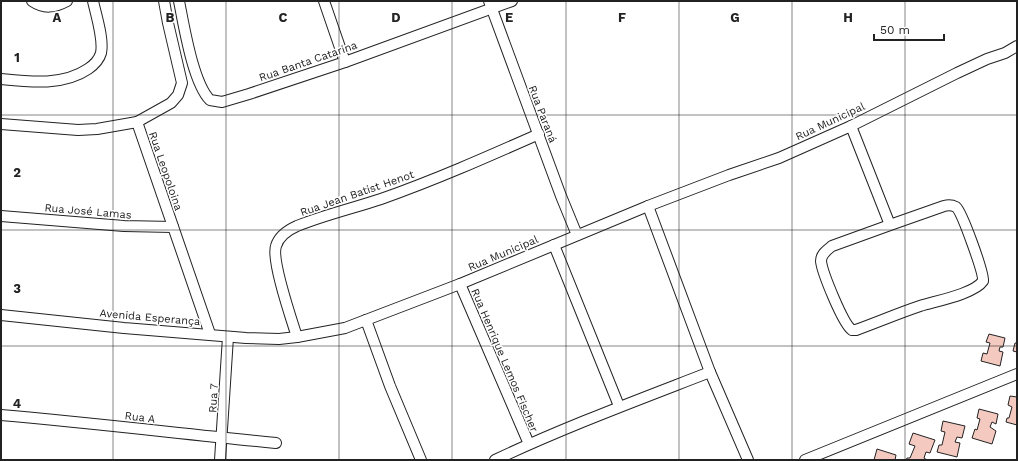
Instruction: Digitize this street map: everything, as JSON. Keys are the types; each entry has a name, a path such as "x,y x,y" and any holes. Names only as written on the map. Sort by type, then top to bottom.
{"street":[{"path":"32,1 49,7 66,1"},
{"path":"1,79 33,82 59,80 73,77 94,65 100,57 102,46 93,1"},
{"path":"137,122 171,103 178,95 181,88 181,76 164,1"},
{"name":"Rua Banta Catarina","path":"179,1 194,69 201,88 210,100 222,102 345,62 490,5 512,1"},
{"path":"324,1 345,62"},
{"name":"Rua Paraná","path":"490,5 577,235"},
{"name":"Rua Municipal","path":"297,337 345,328 460,284 648,206 729,175 779,158 851,126 957,73 987,59 1006,53 1017,46"},
{"name":"Rua Leopoloina","path":"1,124 78,130 98,129 137,122 210,334"},
{"path":"851,126 890,225"},
{"name":"Rua Jean Batist Henot","path":"297,337 280,280 275,255 275,248 283,236 297,226 381,199 448,174 539,134"},
{"path":"949,205 956,207 964,222 983,281 980,285 968,291 920,306 856,330 852,330 845,321 832,292 821,261 822,255 832,246 890,225 944,206 949,205"},
{"path":"648,206 710,372 748,460"},
{"name":"Rua José Lamas","path":"1,216 124,226 173,227"},
{"path":"554,245 619,406"},
{"name":"Rua Henrique Lemos Fischer","path":"460,284 528,444"},
{"name":"Avenida Esperança","path":"1,315 124,328 210,334 228,337 278,339 297,337"},
{"path":"366,320 390,386 421,460"},
{"name":"Rua 7","path":"220,460 228,337"},
{"path":"495,460 528,444 619,406 710,372"},
{"path":"805,460 1017,374"},
{"name":"Rua A","path":"1,415 76,421 276,443"}],"building":[{"path":"989,334 1005,338 1003,347 1000,347 999,351 1003,352 1000,366 981,361 983,353 987,354 990,343 986,342"},
{"path":"1015,343 1017,343 1017,352 1013,351"},
{"path":"1010,396 1017,397 1017,425 1006,422 1007,418 1009,418 1012,407 1008,405"},
{"path":"979,409 998,414 996,424 992,422 990,427 996,431 992,444 972,438 975,429 977,430 980,419 977,418"},
{"path":"943,421 965,426 962,438 957,437 955,442 960,443 957,457 937,452 939,445 942,445 945,432 941,431"},
{"path":"913,433 935,440 930,453 926,452 924,458 927,460 906,460 907,458 910,458 915,446 909,444"},
{"path":"877,449 896,455 895,460 874,460"}]}
